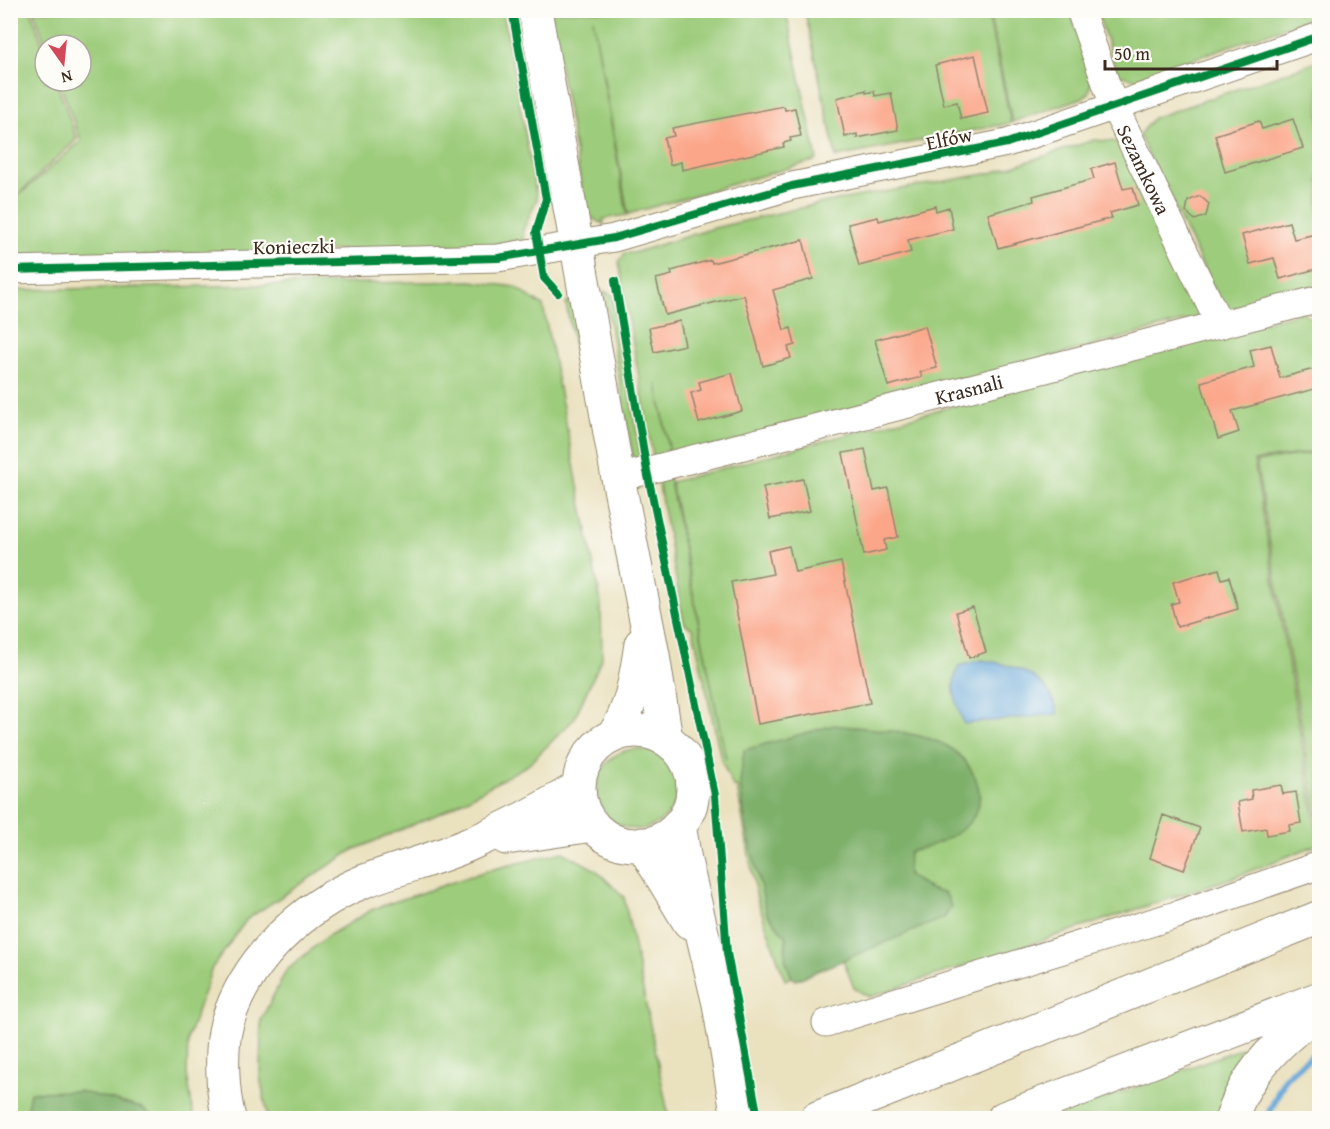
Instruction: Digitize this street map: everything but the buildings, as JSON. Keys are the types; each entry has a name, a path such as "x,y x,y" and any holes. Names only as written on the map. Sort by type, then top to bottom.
{"main road":[{"path":"535,10 618,478 653,655 666,739"},
{"path":"614,735 645,731 666,739 680,750 689,765 693,782 692,800 680,824 660,840 642,844 624,843 607,837 594,825 583,808 579,787 588,758 599,745 614,735 624,720 636,679 644,616"},
{"path":"229,1119 223,1068 227,1025 241,990 266,954 302,916 361,883 469,845 579,787"},
{"path":"680,824 738,1119"},
{"path":"469,845 594,825"},
{"path":"642,844 707,952"},
{"path":"817,1119 1320,917"},
{"path":"1004,1119 1320,998"},
{"path":"1232,1119 1245,1089 1273,1050 1291,1031 1320,1011"}],"street":[{"name":"Sezamkowa","path":"1080,10 1114,106 1220,325"},
{"name":"Elfów","path":"577,245 639,232 792,186 1007,143 1320,36"},
{"name":"Konieczki","path":"10,270 498,258 577,245"},
{"name":"Krasnali","path":"618,478 1320,299"},
{"path":"826,1023 1176,915 1320,865"}],"green space":[{"path":"11,10 31,11 39,33 33,33 33,93 60,93 77,139 11,201"},
{"path":"1319,10 1319,15 1135,79 1118,75 1097,11"},
{"path":"34,11 503,11 537,199 523,230 524,240 485,246 11,260 10,203 81,141 63,93 93,93 93,33 42,33"},
{"path":"550,11 786,11 817,160 628,214 593,19 627,215 603,219 604,224 597,221 592,218 585,206"},
{"path":"805,11 987,11 1011,123 836,157"},
{"path":"989,11 1070,11 1092,77 1089,93 1082,98 1012,122"},
{"path":"1319,61 1319,286 1225,311 1139,135 1153,118"},
{"path":"1094,140 1119,142 1204,316 671,458 657,384 670,458 654,462 619,262 625,253 633,253 714,228 822,203 991,173"},
{"path":"471,281 515,287 543,306 601,603 602,658 574,719 528,765 445,811 351,851 247,919 212,968 188,1038 187,1074 194,1118 11,1118 10,290"},
{"path":"604,291 612,295 642,462 639,463 633,457"},
{"path":"570,299 576,305 578,367 566,304"},
{"path":"1303,312 1318,323 1319,451 1254,461 1319,844 1235,877 869,997 854,988 842,957 785,980 757,899 737,787 733,787 721,759 693,629 684,623 657,475 668,472 726,759 671,482"},
{"path":"1320,452 1319,828 1256,462"},
{"path":"834,725 907,733 947,746 961,756 974,775 979,795 977,809 962,830 936,844 909,852 908,875 930,889 946,894 951,907 944,918 796,980 791,976 785,959 786,937 767,914 746,826 740,782 744,750"},
{"path":"637,749 652,752 665,761 674,774 677,789 674,804 665,817 652,826 637,829 622,826 609,817 600,804 597,789 600,774 609,761 622,752"},
{"path":"563,852 596,870 624,897 669,1118 268,1118 260,1076 261,1020 286,971 326,937 373,909 486,871"},
{"path":"1259,1042 1228,1092 1219,1118 1065,1118 1057,1116"},
{"path":"79,1091 142,1108 154,1118 25,1118 30,1092"}],"water":[{"path":"982,660 1008,665 1040,682 1054,701 1058,714 964,724 955,695 954,680 959,666"}],"waterway":[{"path":"1267,1118 1285,1078 1320,1049"}],"cycle path":[{"path":"512,10 546,199 536,232 544,278 558,293"},
{"path":"10,270 498,258 614,238 792,186 1007,143 1320,36"},
{"path":"615,281 647,471 715,795 727,953 758,1118"}]}
